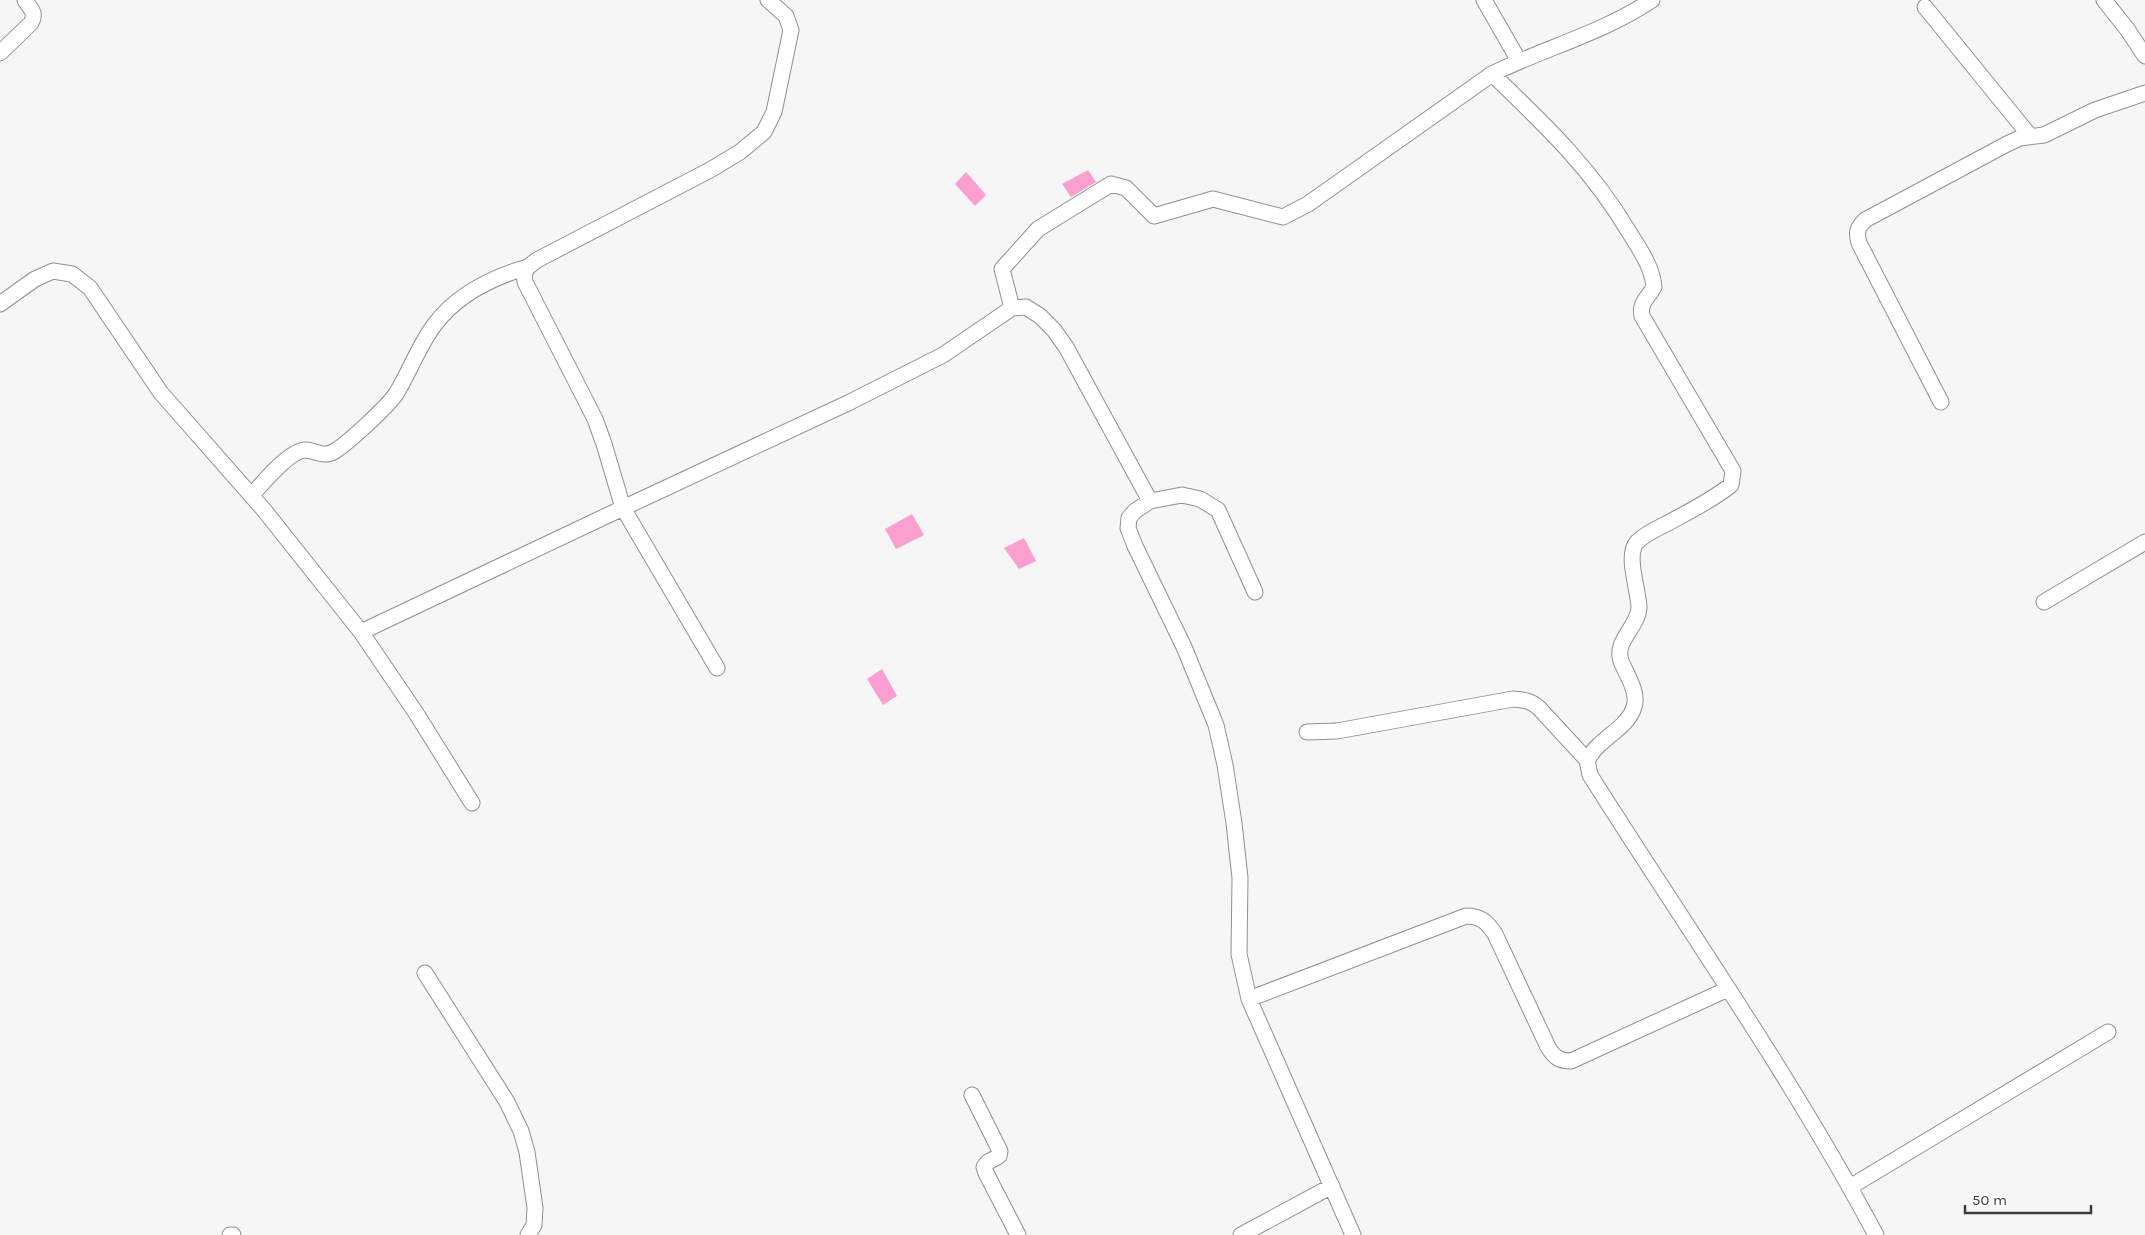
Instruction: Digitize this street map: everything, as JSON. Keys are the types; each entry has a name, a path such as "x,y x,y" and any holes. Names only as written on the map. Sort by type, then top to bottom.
{"street":[{"path":"0,53 31,23 34,11 25,0"},
{"path":"250,496 288,458 297,452 305,450 323,455 334,452 372,419 395,395 435,324 485,282 528,267 710,170 740,152 764,132 774,112 791,30 786,16 768,0"},
{"path":"1484,0 1518,61"},
{"path":"1012,308 1002,269 1038,229 1111,184 1126,188 1154,216 1213,199 1283,217 1308,204 1492,74 1518,61 1615,22 1652,0"},
{"path":"2104,0 2145,56"},
{"path":"1925,7 2030,136"},
{"path":"1492,74 1577,158 1611,202 1638,246 1653,275 1654,287 1642,302 1640,309 1642,316 1732,470 1731,485 1718,496 1647,534 1636,543 1632,559 1639,612 1633,626 1622,642 1620,658 1634,691 1636,705 1630,718 1597,746 1587,760"},
{"path":"1941,402 1859,243 1856,234 1858,226 1865,220 2020,138 2044,135 2095,110 2145,94"},
{"path":"528,267 524,274 525,282 595,419 623,508 716,668"},
{"path":"0,304 35,278 53,271 72,274 90,288 160,393 250,496 361,632 416,713 472,803"},
{"path":"361,632 896,379 943,355 1012,308 1026,307 1040,316 1058,335 1150,502"},
{"path":"1255,592 1218,510 1200,499 1182,495 1150,502 1135,511 1129,518 1128,528 1134,546 1190,662 1216,725 1225,765 1234,822 1240,878 1239,954 1249,999 1353,1235"},
{"path":"2044,602 2145,542"},
{"path":"1307,732 1337,731 1512,699 1531,701 1539,708 1587,760 1590,775 1728,989 1850,1187 1876,1235"},
{"path":"1249,999 1466,916 1475,916 1487,921 1495,934 1548,1047 1554,1056 1561,1061 1572,1061 1728,989"},
{"path":"425,973 507,1102 521,1130 528,1152 535,1208 534,1225 528,1235"},
{"path":"1850,1187 2108,1032"},
{"path":"972,1096 1000,1151 999,1156 988,1162 984,1167 1018,1235"},
{"path":"1242,1235 1332,1186"}],"building":[{"path":"1088,170 1096,182 1071,197 1062,184"},
{"path":"966,172 986,195 975,206 955,184"},
{"path":"912,514 924,535 896,549 885,529"},
{"path":"1024,538 1036,561 1019,569 1004,548"},
{"path":"882,669 897,696 883,705 867,679"}]}
